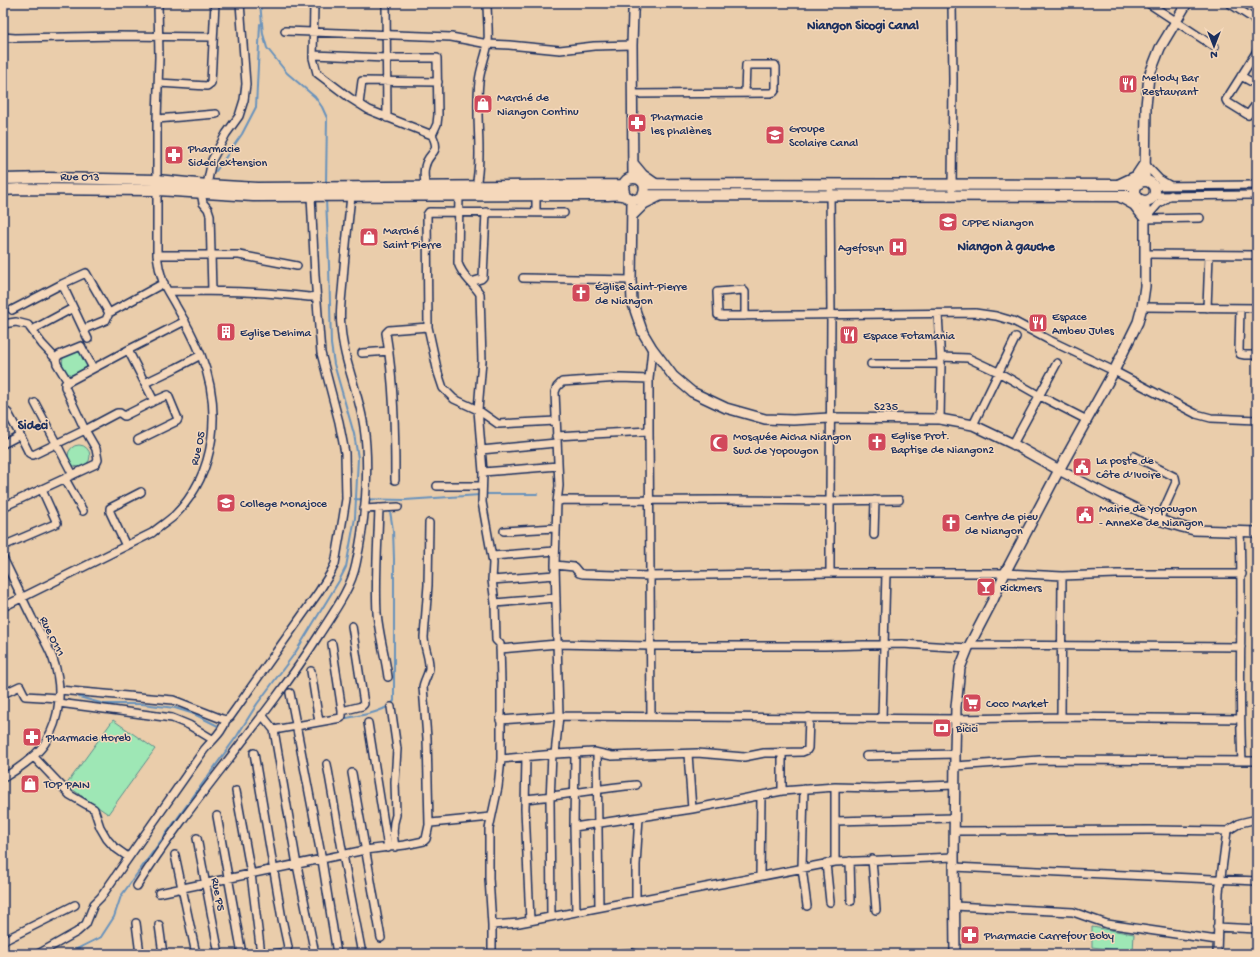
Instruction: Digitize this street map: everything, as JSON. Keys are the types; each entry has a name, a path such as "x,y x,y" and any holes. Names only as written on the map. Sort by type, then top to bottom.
{"main road":[{"name":"Rue O13","path":"3,179 48,178 158,185"},
{"path":"627,193 627,180 633,178 637,178 644,184 830,190"},
{"path":"335,192 351,196 459,191 476,186 627,193 640,198 643,195 830,190 952,190 1117,185 1140,191 1148,201 1154,191 1148,181 1140,191 1118,196 952,190"},
{"path":"643,195 645,188 644,184"},
{"path":"158,185 204,189 257,188 317,193 425,186 459,191 536,195 627,193"},
{"name":"Rue O13","path":"3,190 20,188 158,185"}],"street":[{"name":"Rue O5","path":"3,607 152,533 174,516 192,493 203,474 212,445 213,424 209,386 200,355 185,322 164,283 159,268 157,255 157,119 159,83 158,3"},
{"path":"159,83 209,85 211,82 215,3"},
{"path":"212,291 209,211 203,203 204,189 212,160 226,134 239,116 244,100 246,84 240,3"},
{"path":"314,3 313,55 317,73 359,104 386,118 432,135 436,143 436,148 425,166 425,186"},
{"path":"386,3 386,118"},
{"path":"476,186 480,170 478,104 479,82 488,44 487,3"},
{"path":"633,178 632,45 634,3"},
{"path":"952,3 952,190"},
{"path":"1148,3 1215,47"},
{"path":"955,954 955,754 960,668 969,646 1005,573 1059,470 1114,371 1132,335 1142,307 1145,286 1146,254 1145,219 1140,191 1144,163 1146,106 1149,76 1160,48 1187,3"},
{"path":"1229,3 1257,21"},
{"path":"285,31 457,38 488,44 560,50 594,46 632,45"},
{"path":"3,37 213,37"},
{"path":"1257,51 1227,99 1227,102 1248,115 1257,103"},
{"path":"313,55 386,58 437,58 437,124 432,135"},
{"path":"632,94 774,92 775,65 746,65 744,92"},
{"path":"1241,76 1257,85"},
{"path":"359,104 362,81 438,82"},
{"path":"157,119 216,114"},
{"path":"633,163 643,175 656,184"},
{"path":"1117,185 1136,176 1144,163"},
{"path":"1144,163 1159,179 1169,186"},
{"path":"1253,185 1253,195 1171,195 1154,191 1169,186 1253,185"},
{"path":"830,190 830,573"},
{"path":"459,191 460,212 458,263 461,271 480,294 482,362 478,410 482,492 485,527 492,556 496,640 500,644 501,759 498,787 489,829 492,954"},
{"path":"38,954 77,932 86,924 94,904 101,897 212,739 224,728 226,720 230,717 318,593 336,564 346,499 345,453 339,422 321,353 316,296 317,193"},
{"name":"S235","path":"627,193 633,215 631,280 632,301 643,333 652,348 673,376 692,392 726,408 745,415 765,419 940,418 974,425 1014,444 1107,495 1159,520 1182,528 1194,530 1257,532"},
{"path":"536,195 536,212"},
{"path":"633,215 644,204 663,195"},
{"path":"1145,219 1158,204 1171,195"},
{"path":"137,886 169,837 262,715 310,648 338,604 353,575 361,534 364,508 366,461 364,426 342,343 340,324 340,303 351,196"},
{"path":"1118,196 1134,205 1145,219"},
{"path":"471,282 483,277 486,212"},
{"path":"556,421 498,424 478,410 454,399 443,388 438,373 428,327 428,213 564,213"},
{"path":"1145,219 1200,218"},
{"path":"1146,254 1257,255"},
{"path":"157,255 239,255 297,266"},
{"path":"1207,308 1209,255"},
{"path":"12,310 86,273 109,313"},
{"path":"523,278 631,280"},
{"path":"84,330 106,320 109,313 164,283"},
{"path":"62,284 88,339"},
{"path":"168,290 263,292 309,297 316,296"},
{"path":"745,316 745,292 742,290 717,292 718,315 745,316 975,313 1004,317 1023,325 1049,340 1114,371 1196,414 1211,418 1257,420"},
{"path":"1142,307 1257,308"},
{"path":"32,330 73,308"},
{"path":"1240,308 1238,350 1240,354 1245,356 1257,355"},
{"path":"938,314 941,360 940,418"},
{"path":"3,324 22,322 28,325 42,344 56,359 57,364 68,382"},
{"path":"3,507 96,464 98,460 96,449 85,430 64,384 92,368 185,322"},
{"path":"395,480 394,432 389,351 386,333 389,330 428,327"},
{"path":"974,425 1016,337"},
{"path":"56,359 59,355 81,346 92,368"},
{"path":"651,716 649,646 649,378 652,348"},
{"path":"128,350 154,401"},
{"path":"362,353 389,351"},
{"path":"145,383 172,371 200,355"},
{"path":"871,364 968,358 998,372 1087,420"},
{"path":"1014,444 1057,363"},
{"path":"551,917 550,797 559,716 555,575 555,528 558,466 555,392 557,387 562,382 620,378 649,378"},
{"path":"3,409 8,413 31,454 33,455 117,413 124,416 168,395 177,416 177,421 138,440"},
{"path":"35,403 73,475"},
{"path":"481,450 556,440 649,431"},
{"path":"3,444 20,435"},
{"path":"1134,456 1175,477 1176,479 1159,520"},
{"path":"482,472 558,466"},
{"path":"65,479 83,511"},
{"path":"437,486 482,492"},
{"path":"3,546 57,523 42,490"},
{"path":"126,546 110,512 110,508 142,492"},
{"path":"557,502 563,500 899,500"},
{"path":"874,535 875,500"},
{"path":"364,508 398,507"},
{"path":"379,508 377,549 377,612 381,644 388,677"},
{"path":"159,893 365,850 424,841 426,839 429,825 427,738 422,687 430,667 424,643 428,586 429,523"},
{"path":"504,531 555,528"},
{"path":"1240,532 1242,574 1240,719 1242,761"},
{"path":"492,556 555,551"},
{"name":"Rue O111","path":"3,558 52,657 56,670 59,697 58,710 44,744 19,768 3,778"},
{"path":"555,565 574,567 579,573 583,574 649,576 830,573 1005,573 1062,576 1117,574 1242,574"},
{"path":"882,718 886,573"},
{"path":"492,580 555,575"},
{"path":"1061,717 1062,576"},
{"path":"495,603 556,598"},
{"path":"342,711 362,706 364,704 352,626"},
{"path":"274,730 341,718 342,711 332,644"},
{"path":"500,649 557,644 649,646 920,644 969,646 1241,647"},
{"path":"311,671 319,722"},
{"path":"3,694 20,686 25,696 173,700 226,720"},
{"path":"290,693 322,860 338,954"},
{"path":"59,697 172,718 189,725 212,739"},
{"path":"391,707 397,749 395,782 396,816 392,833 391,847"},
{"path":"262,715 274,730 314,954"},
{"path":"500,720 559,716 956,719 1061,717 1240,719"},
{"path":"501,759 575,753 598,753 612,756 713,754 744,757 764,753 802,752 808,748 810,717"},
{"path":"368,723 391,847"},
{"path":"782,752 782,791"},
{"path":"254,753 288,947 286,951 278,954"},
{"path":"575,753 574,827 576,912"},
{"path":"598,753 598,907"},
{"path":"688,754 692,809"},
{"path":"866,756 955,754"},
{"path":"33,756 70,795 94,809 100,827 107,839 114,847 128,858"},
{"path":"526,756 525,799 530,921"},
{"path":"955,766 1040,760 1257,761"},
{"path":"327,764 362,954"},
{"path":"352,773 381,938"},
{"path":"525,799 636,785"},
{"path":"574,827 692,809 782,791 835,787 875,788 955,785"},
{"path":"835,787 835,862"},
{"path":"804,789 802,868 807,906"},
{"path":"236,790 251,874 261,954"},
{"path":"760,875 761,796"},
{"path":"217,816 242,954"},
{"path":"429,825 431,822 491,817"},
{"path":"636,900 638,817"},
{"path":"835,821 954,818"},
{"path":"954,831 1150,830 1226,832 1240,823 1257,819"},
{"path":"1217,954 1220,879 1226,832"},
{"name":"Rue P5","path":"197,838 220,954"},
{"path":"175,855 196,954"},
{"path":"492,926 510,925 826,863 872,859 954,857"},
{"path":"872,859 876,910"},
{"path":"850,861 851,901"},
{"path":"826,863 830,902"},
{"path":"954,867 1257,881"},
{"path":"3,941 75,905"},
{"path":"954,906 1073,912 1107,924 1217,940"},
{"path":"136,923 140,954"},
{"path":"159,925 163,954"},
{"path":"1217,928 1257,929"},
{"path":"620,954 635,954"}],"green space":[{"path":"75,351 81,352 87,363 86,370 75,376 66,372 62,364 63,357"},
{"path":"75,445 83,445 90,452 90,460 83,467 75,467 68,460 68,452"},
{"path":"113,720 155,749 108,814 66,785"},
{"path":"1092,927 1134,934 1133,952 1092,947"}],"waterway":[{"path":"260,3 263,34 267,48 287,73 315,97 327,118 326,183"},
{"path":"216,171 242,134 256,107 260,24"},
{"path":"67,954 101,937 114,917 121,896 237,736 257,704 295,653 346,567 355,518 358,458 354,434 334,364 331,344 326,200"},
{"path":"484,494 537,494"},
{"path":"355,499 405,500 480,495"},
{"path":"342,719 384,709 394,701 394,559 393,530 390,511"},
{"path":"79,697 104,704 142,704 175,708 194,714 220,727"}],"place":[{"name":"Melody Bar Restaurant","path":"1128,84"},
{"name":"Marché de Niangon Continu","path":"483,104"},
{"name":"Pharmacie les phalènes","path":"637,123"},
{"name":"Groupe Scolaire Canal","path":"775,135"},
{"name":"Pharmacie Sideci extension","path":"174,155"},
{"name":"CPPE Niangon","path":"948,222"},
{"name":"Marché Saint Pierre","path":"369,237"},
{"name":"Agefosyn","path":"898,247"},
{"name":"Église Saint-Pierre de Niangon","path":"581,293"},
{"name":"Espace Ambeu Jules","path":"1038,323"},
{"name":"Eglise Dehima","path":"226,332"},
{"name":"Espace Fotamania","path":"849,335"},
{"name":"Eglise Prot. Baptise de Niangon2","path":"877,442"},
{"name":"Mosquée Aicha Niangon Sud de Yopougon","path":"719,443"},
{"name":"La poste de Côte d’Ivoire","path":"1082,467"},
{"name":"College Monajoce","path":"226,503"},
{"name":"Mairie de Yopougon - Annexe de Niangon","path":"1085,515"},
{"name":"Centre de pieu de Niangon","path":"951,523"},
{"name":"Rickmers","path":"986,587"},
{"name":"Coco Market","path":"972,703"},
{"name":"Bicici","path":"942,728"},
{"name":"Pharmacie Horeb","path":"32,737"},
{"name":"TOP PAIN","path":"30,784"},
{"name":"Pharmacie Carrefour Boby","path":"970,935"}],"district":[{"name":"Niangon Sicogi Canal","path":"863,24"},
{"name":"Niangon à gauche","path":"1006,245"},
{"name":"Sideci","path":"33,424"}]}
